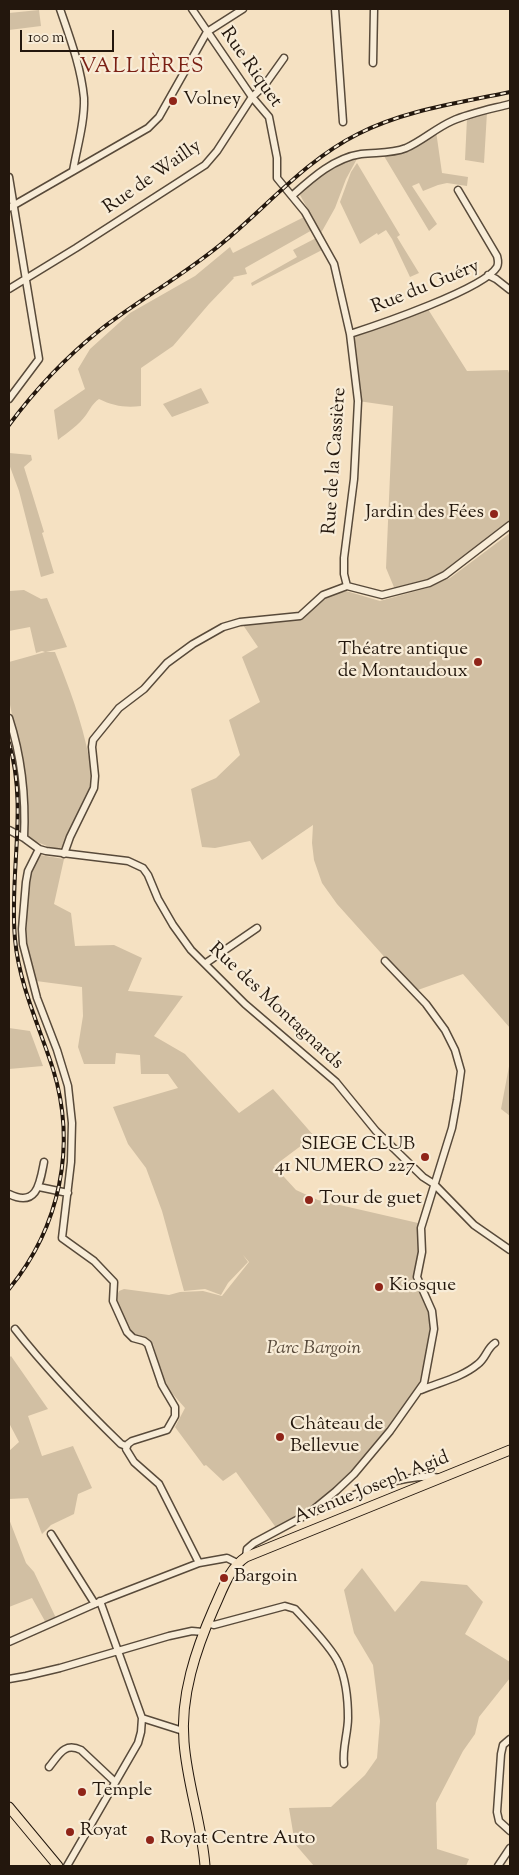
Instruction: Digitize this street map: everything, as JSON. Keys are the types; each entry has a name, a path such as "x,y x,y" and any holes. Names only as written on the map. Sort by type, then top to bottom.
{"main road":[{"name":"Avenue Joseph Agid","path":"238,1563 246,1557 510,1450"},
{"path":"204,1866 186,1762 183,1731 188,1688 203,1632 224,1586 238,1563"},
{"path":"9,1807 58,1866"}],"street":[{"path":"60,9 77,58 84,100 80,139 73,171"},
{"name":"Rue Riquet","path":"192,9 252,97 269,117 277,158 277,178"},
{"path":"11,207 148,128 156,121 207,32 243,9"},
{"path":"335,9 343,122"},
{"path":"372,62 374,9"},
{"name":"Rue de Wailly","path":"9,289 205,165 217,151 252,97 264,86 284,58"},
{"path":"293,195 318,174 347,158 360,154 396,151 408,147 431,132 459,118 510,104"},
{"path":"9,177 11,207 26,279 39,359 9,399"},
{"name":"Rue de la Cassière","path":"277,178 306,212 330,256 350,334 358,401 354,479 344,558 344,574 347,586"},
{"path":"458,190 497,256 499,262 496,268 488,275"},
{"name":"Rue du Guéry","path":"350,334 396,319 446,298 488,275 510,290"},
{"path":"64,854 70,837 94,788 96,776 92,740 119,708 144,689 167,663 193,644 223,627 240,622 300,616 322,595 347,586 382,595 430,583 445,575 510,525"},
{"path":"9,718 16,738 24,779 24,838"},
{"name":"Rue des Montagnards","path":"9,830 39,848 64,854 123,860 137,864 148,875 158,899 173,925 191,950 245,1004 336,1082 376,1131 422,1177 434,1184 474,1225 510,1250"},
{"path":"39,848 27,877 22,929 23,944 37,998 66,1074 68,1086 72,1123 68,1193 62,1238 94,1261 114,1282 113,1301 127,1332 133,1338 148,1344 162,1385 175,1407 175,1416 167,1430 132,1441 126,1446"},
{"path":"206,963 257,928"},
{"path":"308,1514 354,1474 390,1432 421,1390 434,1329 432,1311 417,1277 422,1252 421,1228 452,1128 458,1100 460,1071 455,1050 445,1030 426,1004 385,961"},
{"path":"9,1194 26,1199 39,1186 44,1162"},
{"path":"39,1186 68,1193"},
{"path":"15,1329 91,1414 121,1444 126,1446"},
{"path":"421,1390 451,1380 467,1372 486,1357 490,1347 495,1343"},
{"path":"126,1446 127,1452 134,1462 159,1484 199,1563"},
{"path":"246,1557 247,1549 254,1542 308,1514 375,1487 428,1476 441,1478"},
{"path":"51,1534 98,1603 119,1651 142,1718 138,1743 67,1866"},
{"path":"9,1642 98,1603 199,1563 227,1558 238,1563"},
{"path":"208,1623 214,1626 285,1606 296,1609 339,1662 344,1680 348,1717 347,1741 343,1756 344,1764"},
{"path":"9,1679 26,1676 169,1636 192,1631 203,1632"},
{"path":"142,1718 183,1731"},
{"path":"510,1739 503,1745 501,1754 497,1812 500,1821 510,1831"},
{"path":"49,1767 64,1749 74,1747 81,1750 115,1782"},
{"path":"498,1866 510,1848"}],"green space":[{"path":"39,10 41,26 9,30 9,13"},
{"path":"487,112 484,163 465,160 467,118"},
{"path":"436,131 442,173 468,177 467,186 447,183 423,191 419,183 412,186 437,224 429,231 384,156 401,153"},
{"path":"358,157 346,179 335,208 321,233 300,195 311,182 325,171"},
{"path":"357,163 400,235 397,237 419,273 410,277 386,230 378,235 377,233 360,244 340,202 351,172"},
{"path":"306,216 314,229 245,268 247,274 233,277 173,346 141,368 141,406 120,406 99,399 80,422 58,440 54,410 85,389 78,369 90,349 130,313 195,276 230,247 233,253"},
{"path":"318,237 324,249 252,286 251,283 297,257 293,250"},
{"path":"426,306 467,371 508,370 510,376 510,525 445,575 396,592 386,568 393,406 358,401 350,334"},
{"path":"201,388 209,403 172,417 163,404"},
{"path":"9,453 31,455 32,460 24,467 44,532 42,533 54,573 41,577 19,491 9,464"},
{"path":"510,533 510,1028 463,974 415,991 337,904 322,883 314,860 312,843 313,825 262,860 250,841 215,848 202,847 191,789 216,778 240,755 229,720 260,702 242,657 258,647 243,625 303,619 323,597 346,591 380,601 427,588 450,578"},
{"path":"24,590 41,599 47,598 67,647 46,652 55,652 75,704 92,773 92,789 86,803 62,847 57,850 27,838 26,834 27,806 24,774 9,700 9,662 45,652 36,653 30,627 9,631 9,591"},
{"name":"Parc Bargoin","path":"40,855 64,859 54,904 71,913 75,946 114,945 142,958 128,991 183,996 154,1036 185,1054 239,1113 273,1089 314,1136 274,1166 296,1190 318,1200 418,1223 418,1259 413,1279 428,1309 430,1339 417,1392 408,1406 343,1482 304,1514 277,1529 236,1472 223,1481 206,1465 204,1466 175,1427 185,1408 170,1391 163,1377 153,1344 133,1336 115,1300 119,1291 124,1289 169,1295 180,1292 203,1291 222,1296 249,1262 243,1255 248,1262 228,1283 221,1295 205,1289 184,1291 162,1211 146,1168 128,1144 113,1107 178,1088 168,1074 141,1074 140,1055 116,1053 115,1064 84,1064 78,1047 83,1016 82,987 36,981 25,943 30,872"},
{"path":"9,1028 30,1031 43,1066 9,1069"},
{"path":"510,1061 510,1116 501,1109"},
{"path":"11,1356 48,1409 28,1416 42,1456 73,1446 92,1488 78,1494 74,1514 51,1525 42,1534 28,1498 9,1499 9,1451 19,1442 9,1423 9,1358"},
{"path":"9,1519 26,1563 34,1572 56,1618 46,1623 32,1598 9,1607"},
{"path":"362,1568 395,1612 421,1581 467,1585 483,1602 465,1634 510,1662 510,1678 479,1717 475,1734 463,1751 436,1803 437,1849 469,1859 466,1866 314,1866 295,1844 289,1808 331,1807 365,1775 377,1758 380,1721 373,1665 354,1633 344,1590"}],"railway":[{"path":"9,425 51,374 87,340 206,256 237,231 303,171 338,145 376,126 413,113 510,92"},
{"path":"9,743 17,791 18,816 14,890 17,956 30,1005 53,1069 60,1098 63,1127 63,1156 59,1185 52,1212 41,1239 27,1265 9,1289"}],"place":[{"name":"Volney","path":"173,101"},
{"name":"Jardin des Fées","path":"494,514"},
{"name":"Théatre antique de Montaudoux","path":"478,662"},
{"name":"SIEGE CLUB 41 NUMERO 227","path":"425,1157"},
{"name":"Tour de guet","path":"309,1200"},
{"name":"Kiosque","path":"379,1287"},
{"name":"Château de Bellevue","path":"280,1437"},
{"name":"Bargoin","path":"224,1578"},
{"name":"Temple","path":"82,1792"},
{"name":"Royat","path":"70,1832"},
{"name":"Royat Centre Auto","path":"150,1840"}],"district":[{"name":"VALLIÈRES","path":"142,68"}]}
